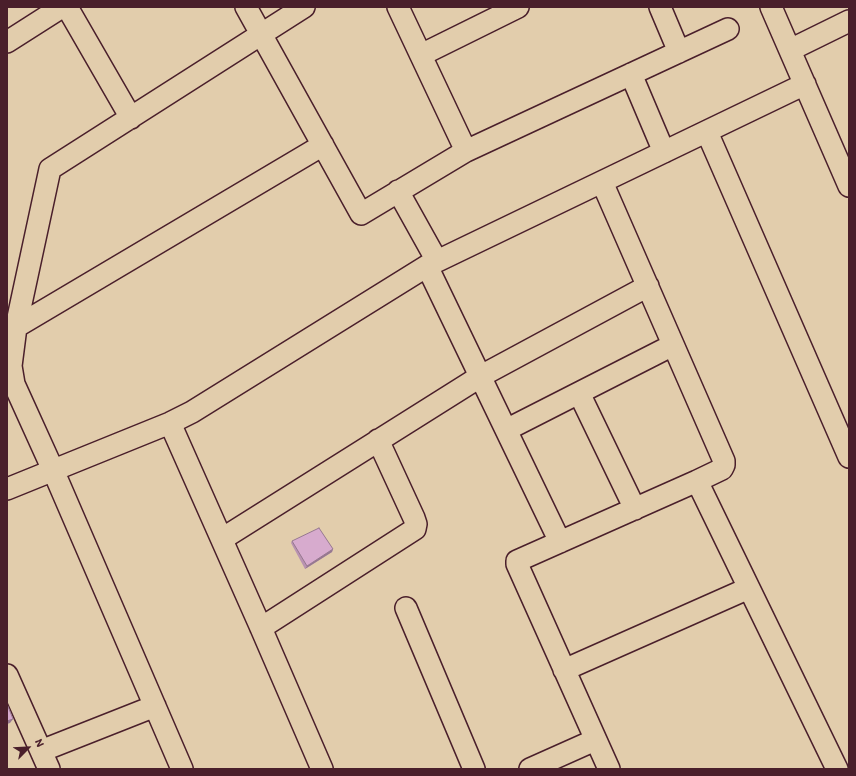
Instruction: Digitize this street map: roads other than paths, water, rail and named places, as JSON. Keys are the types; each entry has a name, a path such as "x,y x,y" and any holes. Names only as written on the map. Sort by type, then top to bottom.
{"street":[{"path":"7,42 62,7"},
{"path":"67,7 131,118"},
{"path":"246,7 361,214 466,151 728,29"},
{"path":"182,769 53,470 14,384 11,366 16,327 50,169 304,7"},
{"path":"398,7 466,151"},
{"path":"421,55 518,7"},
{"path":"660,7 679,52"},
{"path":"771,7 849,186"},
{"path":"790,50 849,21"},
{"path":"631,74 664,152"},
{"path":"7,489 170,423 192,412 432,264 805,84"},
{"path":"707,132 849,457"},
{"path":"16,327 323,145"},
{"path":"602,182 724,461 722,469 519,560 517,564 608,769"},
{"path":"398,191 432,264 480,376 560,542"},
{"path":"222,539 480,376 648,286"},
{"path":"506,430 673,345"},
{"path":"579,393 635,508"},
{"path":"170,423 322,769"},
{"path":"261,628 414,529 416,524 414,518 378,440"},
{"path":"697,481 836,769"},
{"path":"564,670 749,588"},
{"path":"406,608 474,769"},
{"path":"7,674 45,760 155,706"},
{"path":"530,769 595,740"}]}
